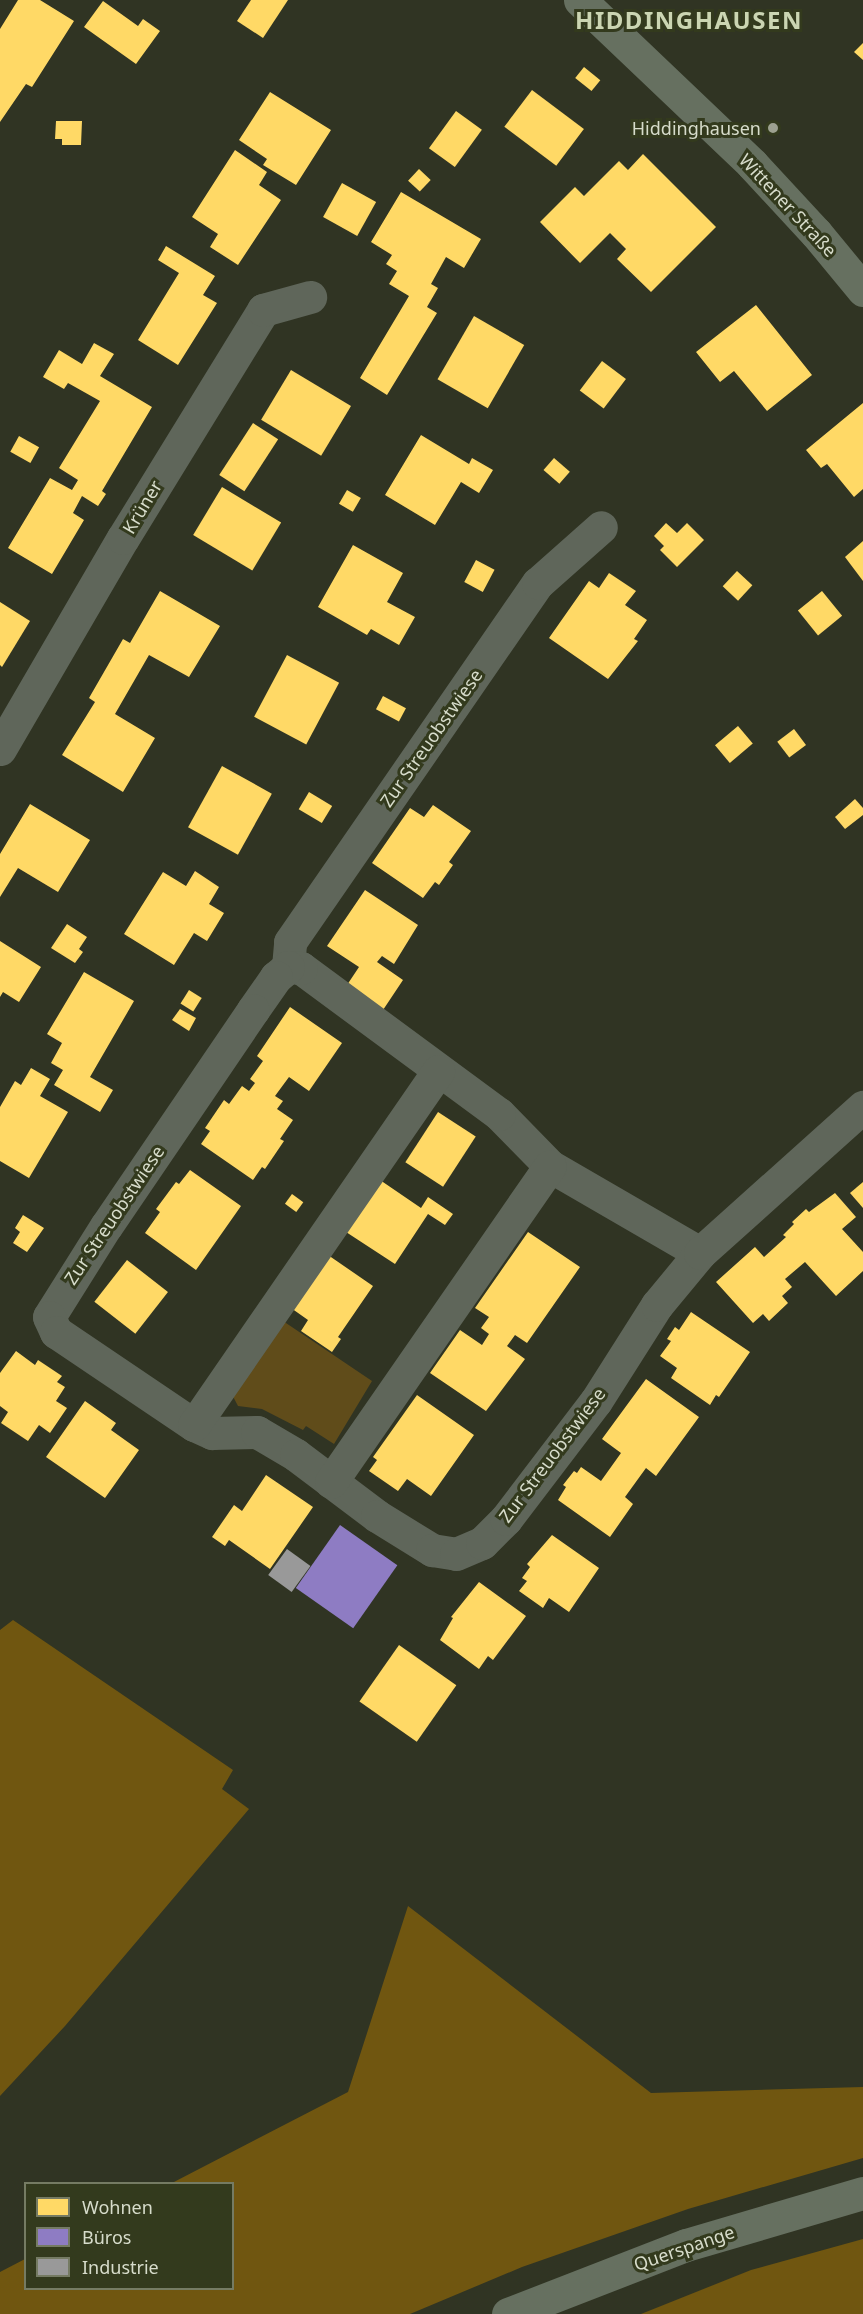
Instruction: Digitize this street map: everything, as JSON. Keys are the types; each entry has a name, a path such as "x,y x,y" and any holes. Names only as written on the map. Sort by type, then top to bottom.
{"main road":[{"name":"Wittener Straße","path":"580,0 752,164 816,233 863,290"},
{"name":"Querspange","path":"508,2314 686,2245 863,2193"}],"street":[{"name":"Krüner","path":"0,749 123,538 263,310 310,297"},
{"name":"Zur Streuobstwiese","path":"601,527 538,583 290,942 288,967 276,977 253,1010 106,1226 54,1305 49,1317 56,1332 194,1425 212,1433 257,1432 296,1455 377,1516 432,1550 456,1554 482,1543 506,1520 596,1401 657,1305 700,1253 863,1107"},
{"path":"288,967 301,968 499,1114 550,1166 700,1253"},
{"path":"194,1425 438,1071"},
{"path":"331,1482 550,1166"}],"shaded area":[{"path":"283,1321 372,1381 334,1444 306,1426 303,1430 262,1409 238,1406 228,1387"},
{"path":"13,1620 233,1770 222,1789 249,1809 65,2026 0,2096 0,1630"},
{"path":"408,1906 651,2093 863,2087 863,2158 688,2209 522,2267 410,2314 0,2314 0,2272 24,2260 24,2290 234,2290 234,2182 174,2182 348,2092"},
{"path":"863,2239 863,2314 641,2314 751,2270"}],"building: Wohnen":[{"path":"18,0 40,0 74,21 32,87 26,84 0,122 0,29"},
{"path":"251,0 288,0 263,38 237,21"},
{"path":"103,1 138,26 143,19 160,31 136,64 84,27"},
{"path":"863,43 863,60 854,52"},
{"path":"584,67 600,80 592,91 575,78"},
{"path":"532,90 584,129 556,166 504,127"},
{"path":"270,92 331,130 296,185 263,165 267,159 239,140"},
{"path":"456,111 482,130 455,167 429,148"},
{"path":"56,121 82,121 81,145 62,145 62,139 55,139"},
{"path":"235,150 267,172 259,185 281,200 238,265 210,247 218,234 192,217"},
{"path":"643,154 716,227 651,292 617,259 626,249 610,233 580,263 540,222 575,187 584,196 619,161 628,170"},
{"path":"419,169 431,180 420,192 408,181"},
{"path":"342,183 376,202 357,236 323,217"},
{"path":"401,192 481,239 464,268 446,257 431,284 438,288 427,307 437,313 387,395 360,378 409,296 389,284 397,271 386,264 392,255 371,242"},
{"path":"166,246 215,276 203,295 217,303 178,365 138,340 179,273 158,260"},
{"path":"756,305 812,375 767,411 734,371 720,382 696,352"},
{"path":"474,316 524,345 488,408 438,379"},
{"path":"94,343 114,354 100,376 152,407 102,491 106,494 98,506 82,496 73,513 84,520 52,574 8,548 50,478 72,490 78,480 59,468 100,401 68,383 64,389 43,377 59,350 82,364"},
{"path":"602,361 626,379 604,409 580,391"},
{"path":"291,370 351,406 321,456 261,420"},
{"path":"863,403 863,489 854,497 827,464 821,468 806,450"},
{"path":"253,423 278,439 244,491 219,475"},
{"path":"421,435 469,464 472,458 493,470 479,493 461,482 435,525 385,495"},
{"path":"19,436 39,447 30,463 10,452"},
{"path":"554,458 570,472 559,484 544,470"},
{"path":"222,487 281,523 252,571 193,535"},
{"path":"347,490 361,498 353,512 339,504"},
{"path":"666,523 677,533 687,523 704,540 677,567 660,550 664,546 654,536"},
{"path":"863,541 863,581 845,557"},
{"path":"353,545 403,573 387,602 415,617 399,645 371,629 367,635 318,607"},
{"path":"476,560 495,570 483,592 464,582"},
{"path":"737,571 752,585 738,601 723,586"},
{"path":"609,573 636,591 625,605 647,620 634,639 638,641 608,679 549,638 589,581 599,588"},
{"path":"160,591 220,626 189,677 149,655 115,714 155,738 123,792 62,755 95,702 89,698 123,639 130,643"},
{"path":"822,591 842,616 818,635 798,611"},
{"path":"0,602 30,621 2,667 0,665"},
{"path":"287,655 339,683 306,745 254,717"},
{"path":"383,696 406,708 399,721 376,709"},
{"path":"738,726 753,744 730,763 715,745"},
{"path":"794,729 806,745 789,758 777,742"},
{"path":"222,766 272,794 238,855 188,827"},
{"path":"309,792 332,806 322,823 299,809"},
{"path":"855,799 863,808 863,815 845,829 835,817"},
{"path":"30,804 90,840 58,892 18,868 0,897 0,854"},
{"path":"433,805 471,831 449,862 453,865 439,885 435,882 423,898 372,863 410,808 424,817"},
{"path":"195,871 219,887 209,904 224,913 207,941 194,933 174,965 124,934 163,872 186,886"},
{"path":"365,890 418,925 394,964 382,956 377,962 403,980 383,1010 347,985 359,967 327,946"},
{"path":"67,924 87,937 79,949 83,952 75,963 51,948"},
{"path":"0,941 41,967 19,1002 3,992 0,997"},
{"path":"84,972 134,1001 90,1077 113,1090 100,1112 54,1085 63,1070 51,1063 62,1043 47,1034"},
{"path":"189,990 202,998 193,1012 181,1004"},
{"path":"290,1007 342,1043 309,1091 289,1077 275,1096 283,1101 277,1109 293,1120 280,1139 284,1141 265,1169 262,1167 253,1180 201,1144 210,1131 205,1128 224,1100 229,1104 242,1086 249,1091 255,1083 250,1079 263,1061 257,1056"},
{"path":"180,1009 196,1018 189,1031 172,1020"},
{"path":"31,1068 50,1079 40,1096 68,1112 29,1178 0,1161 0,1107 15,1081 21,1085"},
{"path":"438,1112 476,1137 443,1187 405,1162"},
{"path":"190,1170 241,1206 196,1270 145,1233 160,1212 156,1209 176,1182 179,1184"},
{"path":"380,1180 421,1208 428,1197 453,1214 445,1225 428,1214 395,1264 346,1232"},
{"path":"863,1182 863,1208 850,1193"},
{"path":"835,1193 856,1217 842,1229 863,1252 863,1271 836,1296 805,1262 785,1279 792,1287 782,1296 788,1303 769,1321 763,1314 753,1323 716,1282 755,1247 764,1257 786,1237 783,1235 794,1224 792,1222 806,1209 809,1212"},
{"path":"292,1194 303,1202 296,1212 285,1204"},
{"path":"23,1215 44,1228 27,1252 13,1243 20,1232 15,1228"},
{"path":"528,1232 580,1267 527,1343 515,1335 507,1346 525,1359 486,1411 430,1373 460,1330 482,1345 489,1334 481,1328 489,1317 475,1308"},
{"path":"328,1255 373,1286 338,1337 341,1339 332,1352 301,1331 308,1320 291,1308"},
{"path":"127,1260 168,1292 135,1334 94,1302"},
{"path":"691,1312 750,1352 719,1397 716,1395 710,1405 671,1378 677,1368 660,1356 671,1341 667,1339 675,1327 679,1330"},
{"path":"16,1351 35,1365 38,1360 62,1376 57,1382 65,1387 56,1401 67,1408 50,1433 39,1425 28,1441 1,1423 8,1412 0,1406 0,1373"},
{"path":"646,1379 699,1417 656,1476 646,1468 625,1497 633,1504 610,1537 558,1500 566,1487 563,1485 574,1471 577,1473 581,1467 601,1481 621,1453 602,1439"},
{"path":"417,1395 474,1435 431,1496 407,1479 398,1491 369,1471 377,1460 373,1457"},
{"path":"85,1401 116,1423 111,1430 139,1450 105,1498 46,1457"},
{"path":"266,1475 313,1507 270,1569 229,1540 225,1546 212,1537 234,1505 242,1511"},
{"path":"552,1535 599,1568 569,1612 549,1598 543,1608 519,1591 527,1581 522,1578 530,1567 527,1564"},
{"path":"479,1582 526,1616 493,1660 488,1656 479,1669 440,1640 453,1618 451,1617"},
{"path":"399,1645 456,1685 417,1742 359,1702"}],"building: Büros":[{"path":"340,1525 397,1565 353,1628 296,1588"}],"building: Industrie":[{"path":"287,1549 310,1566 292,1592 268,1575"}],"place":[{"name":"Hiddinghausen","path":"773,128"}],"district":[{"name":"HIDDINGHAUSEN","path":"689,20"}]}
